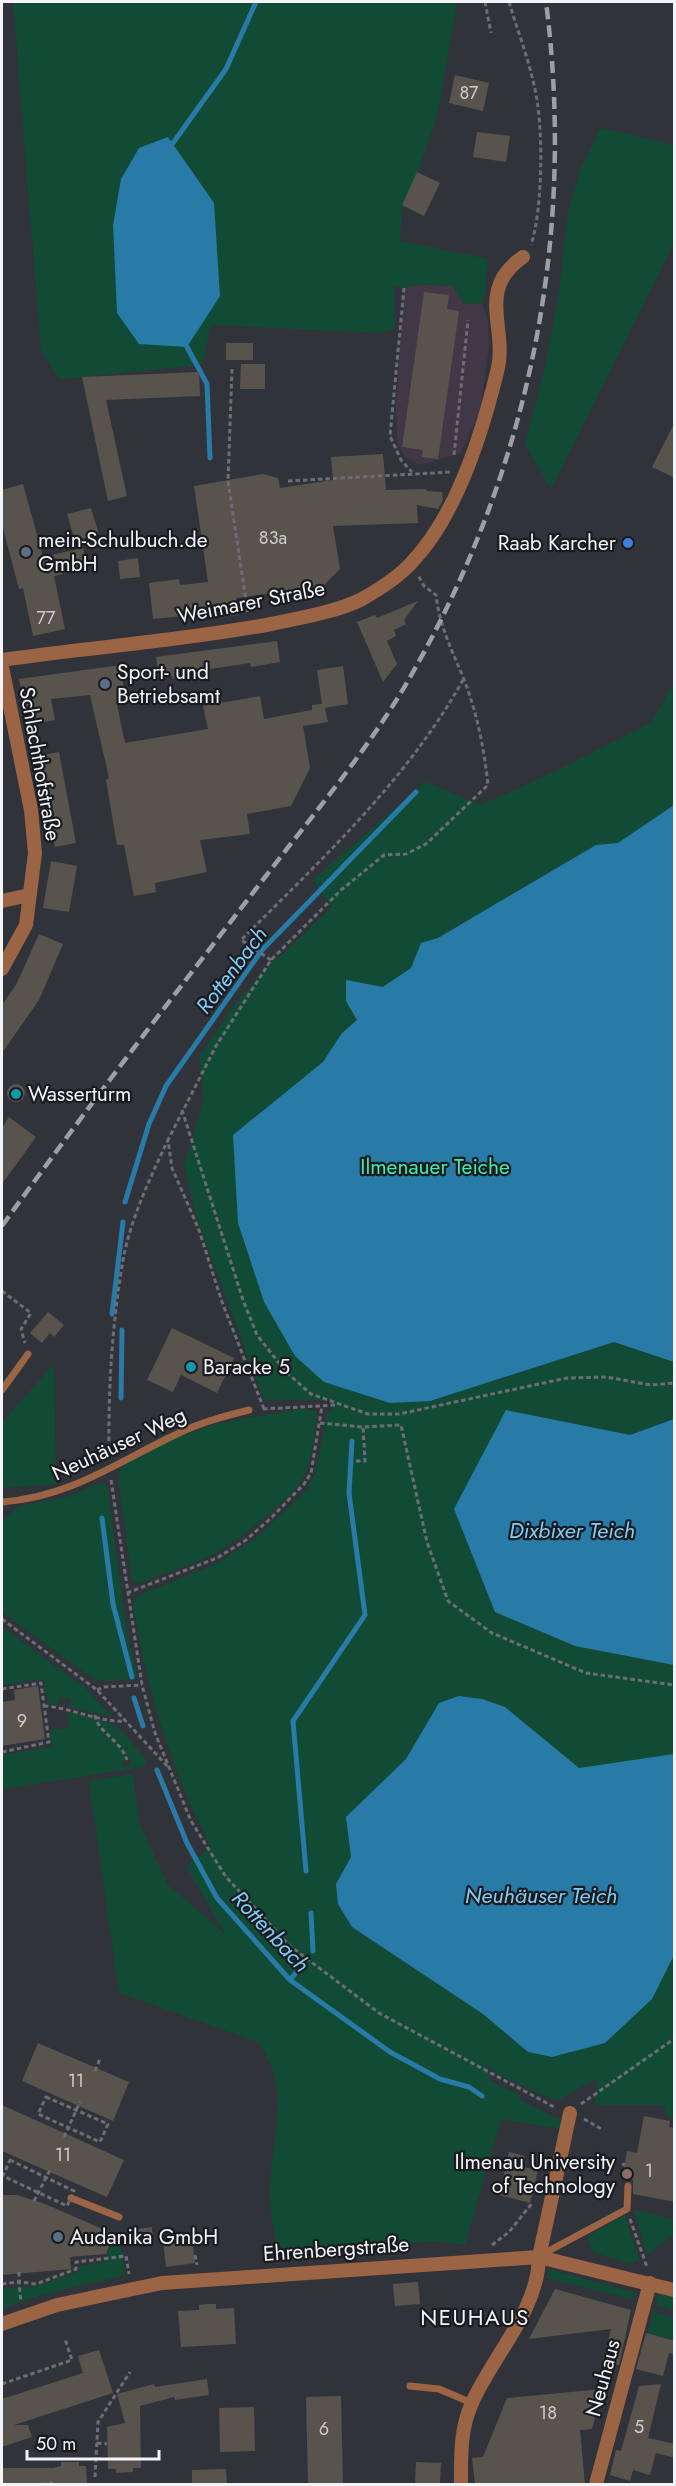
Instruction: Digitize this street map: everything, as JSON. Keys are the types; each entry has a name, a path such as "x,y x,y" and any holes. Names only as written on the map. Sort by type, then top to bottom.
{"street":[{"name":"Weimarer Straße","path":"2,660 251,627 299,618 362,599 412,563 438,531 488,411 499,361 494,298 512,264 523,257"},
{"name":"Schlachthofstraße","path":"2,668 31,810 35,853 26,925 2,969"},
{"path":"2,901 29,895"},
{"path":"461,2484 461,2437 472,2403 538,2278 538,2257 570,2113"},
{"name":"Ehrenbergstraße","path":"2,2324 23,2316 131,2288 220,2277 538,2257 651,2279 675,2290"},
{"name":"Neuhaus","path":"596,2484 651,2279"}],"lane":[{"path":"2,1390 28,1354"},
{"name":"Neuhäuser Weg","path":"2,1502 66,1490 109,1471 181,1432 213,1419 249,1410"},
{"path":"538,2257 627,2209 628,2186"},
{"path":"71,2198 119,2217"},
{"path":"410,2386 439,2389 472,2403"}],"path":[{"path":"485,2 491,33"},
{"path":"509,2 535,87 540,148 540,206 532,244 523,257"},
{"path":"404,288 390,436 401,460 412,472"},
{"path":"464,472 454,458 468,320"},
{"path":"232,369 228,481 251,627"},
{"path":"288,481 412,472 464,472"},
{"path":"412,563 424,586 436,595 439,621 464,679 484,748 488,785 426,844 406,854 384,855 341,890 271,960 216,1046 144,1190 124,1258 108,1400 109,1471 119,1522 127,1593 142,1685 156,1733 191,1821 221,1870 256,1912 290,1946 379,2013 522,2091 603,2130"},
{"path":"271,960 263,957 241,940 395,782 448,707 464,679"},
{"path":"182,1110 243,1300 257,1335 286,1372 311,1394 368,1414 399,1414 567,1378 606,1377 651,1385 675,1383"},
{"path":"168,1140 172,1168 199,1230 222,1302 264,1409"},
{"path":"2,1291 31,1313 21,1329 28,1354"},
{"path":"249,1410 341,1405"},
{"path":"127,1593 217,1558 255,1532 304,1484 311,1473 322,1406"},
{"path":"320,1423 363,1427 401,1425 427,1542 447,1601 492,1633 586,1674 675,1685"},
{"path":"356,1461 365,1461 363,1427"},
{"path":"2,1619 97,1690 170,1769"},
{"path":"2,1689 41,1683 49,1742 2,1752"},
{"path":"97,1690 104,1687 142,1685"},
{"path":"44,1706 95,1715 115,1722 124,1721"},
{"path":"95,1715 98,1726 118,1742 128,1760"},
{"path":"570,2113 613,2080 673,2041"},
{"path":"94,2071 100,2059"},
{"path":"46,2097 108,2124 100,2142 68,2128 38,2115 46,2097"},
{"path":"64,2137 80,2103"},
{"path":"10,2160 47,2177 75,2190 67,2206 3,2176 10,2160"},
{"path":"34,2201 51,2168"},
{"path":"490,2246 509,2232 532,2205 535,2197"},
{"path":"627,2209 651,2279"},
{"path":"2,2284 36,2283 76,2270 76,2262 126,2256 131,2288"},
{"path":"19,2272 23,2316"},
{"path":"2,2384 72,2360 65,2339"},
{"path":"96,2477 98,2422 130,2372"},
{"path":"97,2444 107,2444"},
{"path":"42,2484 53,2483"}],"shaded area":[{"path":"421,284 453,286 464,304 482,303 488,321 489,346 481,408 461,453 421,465 405,457 397,443 396,407 404,288"}],"green space":[{"path":"13,2 457,2 438,112 418,172 440,183 424,216 402,206 400,241 488,259 482,303 464,304 453,286 421,284 404,288 394,286 394,328 383,333 211,325 202,365 59,379 41,350","holes":["121,179 117,313 113,225"]},
{"path":"601,128 674,145 674,243 551,489 525,444 545,368 559,293 568,212 581,168"},
{"name":"Ilmenauer Teiche","path":"674,683 674,2124 672,2118 666,2116 664,2105 595,2105 598,2078 556,2101 503,2077 486,2065 490,2080 521,2096 519,2100 560,2119 560,2129 501,2119 465,2245 434,2241 278,2252 270,2196 278,2099 269,2061 258,2042 119,1993 89,1781 133,1774 139,1822 168,1885 225,1934 186,1866 211,1847 184,1789 162,1728 145,1666 133,1603 139,1595 216,1564 255,1539 308,1489 315,1472 328,1411 333,1411 332,1400 264,1400 196,1216 184,1167 204,1098 199,1057 235,1004 264,971 332,907 313,880 425,782 481,805 554,772 651,723"},
{"path":"54,1364 56,1484 2,1488 2,1422"},
{"path":"300,1409 317,1411 313,1445 303,1478 286,1498 259,1522 218,1552 200,1561 139,1583 132,1580 118,1476 122,1465 176,1438 214,1424"},
{"path":"100,1483 107,1485 127,1634 137,1674 136,1679 108,1681 94,1679 2,1612 2,1521 19,1506 67,1497"},
{"path":"2,1627 85,1688 114,1718 70,1707 71,1699 59,1697 58,1705 48,1703 43,1679 2,1685"},
{"path":"68,1712 93,1717 123,1753 126,1760 123,1760 124,1767 131,1766 131,1760 128,1760 122,1747 95,1718 117,1726 147,1760 143,1767 2,1789 2,1755 52,1747 50,1730 69,1728"},
{"path":"634,2210 674,2220 674,2234 647,2255"},
{"path":"625,2215 639,2260 630,2264 593,2252 587,2237"},
{"path":"118,2227 125,2275 30,2298 2,2309 2,2289 37,2286 80,2271 79,2266 104,2263"},
{"path":"548,2269 636,2293 635,2300 547,2278"},
{"path":"658,2293 674,2297 674,2311 656,2305"},
{"path":"653,2312 674,2318 674,2341 648,2333"}],"water":[{"path":"168,137 214,203 220,296 187,347 139,344 117,313 113,225 121,179 139,148"},
{"path":"674,805 674,1362 614,1342 430,1401 390,1403 324,1382 295,1356 264,1302 238,1223 233,1135 323,1062 342,1033 357,1020 346,1001 346,980 383,987 411,968 421,943 438,938 596,845 618,843"},
{"name":"Dixbixer Teich","path":"506,1410 630,1435 674,1419 674,1665 575,1646 495,1612 454,1509"},
{"name":"Neuhäuser Teich","path":"459,1696 482,1699 505,1707 579,1768 674,1754 674,1955 652,1999 605,2043 552,2057 528,2052 483,2014 352,1927 338,1904 336,1884 351,1857 346,1817 406,1759 439,1703"}],"building":[{"path":"455,75 489,83 483,111 449,103"},
{"path":"477,132 510,136 506,162 473,157"},
{"path":"417,172 440,183 424,216 402,205"},
{"path":"424,292 449,295 447,309 459,311 438,459 422,457 423,450 402,447"},
{"path":"226,343 253,343 253,360 226,360"},
{"path":"241,364 265,364 265,389 240,389"},
{"path":"199,372 200,396 106,400 127,496 108,501 82,377"},
{"path":"675,422 675,478 652,467"},
{"path":"383,454 386,490 426,489 442,492 443,500 438,509 417,505 418,523 333,526 340,569 323,586 236,598 238,615 213,617 213,613 153,619 149,583 179,579 180,585 208,582 194,486 263,474 278,478 280,488 333,480 331,457"},
{"path":"23,484 43,557 83,548 88,568 54,576 65,629 33,636 23,588 19,589 2,524 2,490"},
{"path":"91,508 99,534 75,541 67,514"},
{"path":"138,558 140,577 120,579 118,561"},
{"path":"418,601 404,620 406,624 394,630 396,636 387,641 397,664 383,682 357,622 375,615 377,618"},
{"path":"277,641 280,662 251,667 250,663 197,671 198,676 159,678 156,657"},
{"path":"121,665 125,700 116,700 125,743 208,729 203,706 260,696 264,719 312,710 312,705 322,704 317,670 343,666 348,704 325,708 328,722 303,726 310,768 291,806 247,814 250,834 200,840 207,872 155,883 156,892 134,896 124,845 117,845 106,780 109,778 90,695 51,699 55,720 29,725 19,679"},
{"path":"59,752 76,843 55,847 38,756"},
{"path":"51,861 77,866 69,912 43,908"},
{"path":"39,934 63,944 39,1000 2,1053 2,1005 17,983"},
{"name":"Wasserturm","path":"16,1084 22,1087 25,1093 22,1099 16,1102 10,1099 7,1093 10,1087"},
{"path":"9,1117 36,1137 2,1184 2,1128"},
{"path":"48,1312 64,1325 54,1337 50,1333 42,1343 30,1333"},
{"name":"Baracke 5","path":"172,1328 234,1358 217,1393 181,1375 173,1392 147,1380"},
{"path":"38,1686 45,1739 2,1746 2,1702 15,1700 14,1690"},
{"path":"38,2043 129,2082 113,2121 22,2081"},
{"path":"2,2105 124,2160 107,2197 2,2151"},
{"path":"644,2116 670,2121 669,2127 675,2128 675,2202 633,2194 633,2180 622,2178 627,2151 637,2153"},
{"path":"509,2152 525,2156 523,2167 538,2170 530,2203 499,2195"},
{"path":"2,2195 17,2195 45,2204 114,2234 106,2254 70,2257 71,2269 2,2275"},
{"path":"152,2227 153,2242 139,2243 138,2229"},
{"path":"192,2237 195,2263 166,2267 163,2240"},
{"path":"418,2282 420,2304 395,2306 393,2284"},
{"path":"555,2289 631,2310 619,2365 603,2361 611,2329 529,2339"},
{"path":"216,2304 216,2309 234,2308 236,2344 181,2347 178,2311 199,2310 199,2305"},
{"path":"646,2333 675,2341 675,2355 669,2353 663,2376 636,2369"},
{"path":"99,2350 113,2393 14,2425 28,2425 32,2437 2,2447 2,2399 83,2373 78,2356"},
{"path":"207,2379 209,2395 175,2400 174,2397 140,2406 141,2468 133,2468 133,2472 116,2473 116,2469 108,2469 107,2427 125,2423 117,2394 154,2384 155,2387"},
{"path":"661,2384 648,2438 675,2444 675,2458 656,2453 650,2475 633,2470 630,2481 610,2475 616,2450 621,2451 639,2386"},
{"path":"603,2389 592,2429 580,2430 585,2484 475,2484 472,2458 483,2457 507,2398"},
{"path":"341,2396 343,2484 308,2484 306,2397"},
{"path":"254,2407 255,2451 220,2452 219,2408"},
{"path":"61,2462 79,2462 79,2466 86,2466 87,2484 3,2484 3,2468 53,2468 61,2466"},
{"path":"416,2462 441,2463 440,2484 415,2484"},
{"path":"226,2469 227,2484 192,2484 192,2470"}],"waterway":[{"path":"173,143 226,69 256,2"},
{"path":"187,347 207,384 210,458"},
{"name":"Rottenbach","path":"125,1202 149,1124 166,1086 262,950 416,792"},
{"name":"Rottenbach","path":"112,1314 123,1222"},
{"name":"Rottenbach","path":"121,1398 122,1330"},
{"path":"306,1871 293,1721 365,1615 349,1493 352,1441"},
{"name":"Rottenbach","path":"102,1518 113,1604 132,1677"},
{"name":"Rottenbach","path":"134,1698 143,1726"},
{"name":"Rottenbach","path":"157,1770 187,1843 217,1898 290,1980 390,2052 440,2079 469,2087 482,2096"},
{"path":"311,1913 313,1951"},
{"path":"290,1980 298,1970"}],"railway":[{"path":"2,1226 130,1052 322,805 379,727 413,672 454,594 487,513 514,431 535,348 548,263 554,176 554,90 546,2"}],"place":[{"name":"Raab Karcher","path":"628,543"},
{"name":"mein-Schulbuch.de GmbH","path":"26,552"},
{"name":"Sport- und Betriebsamt","path":"105,684"},
{"name":"Wasserturm","path":"16,1094"},
{"name":"Baracke 5","path":"191,1367"},
{"name":"Ilmenau University of Technology","path":"627,2174"},
{"name":"Audanika GmbH","path":"58,2237"}],"district":[{"name":"NEUHAUS","path":"475,2317"}]}
